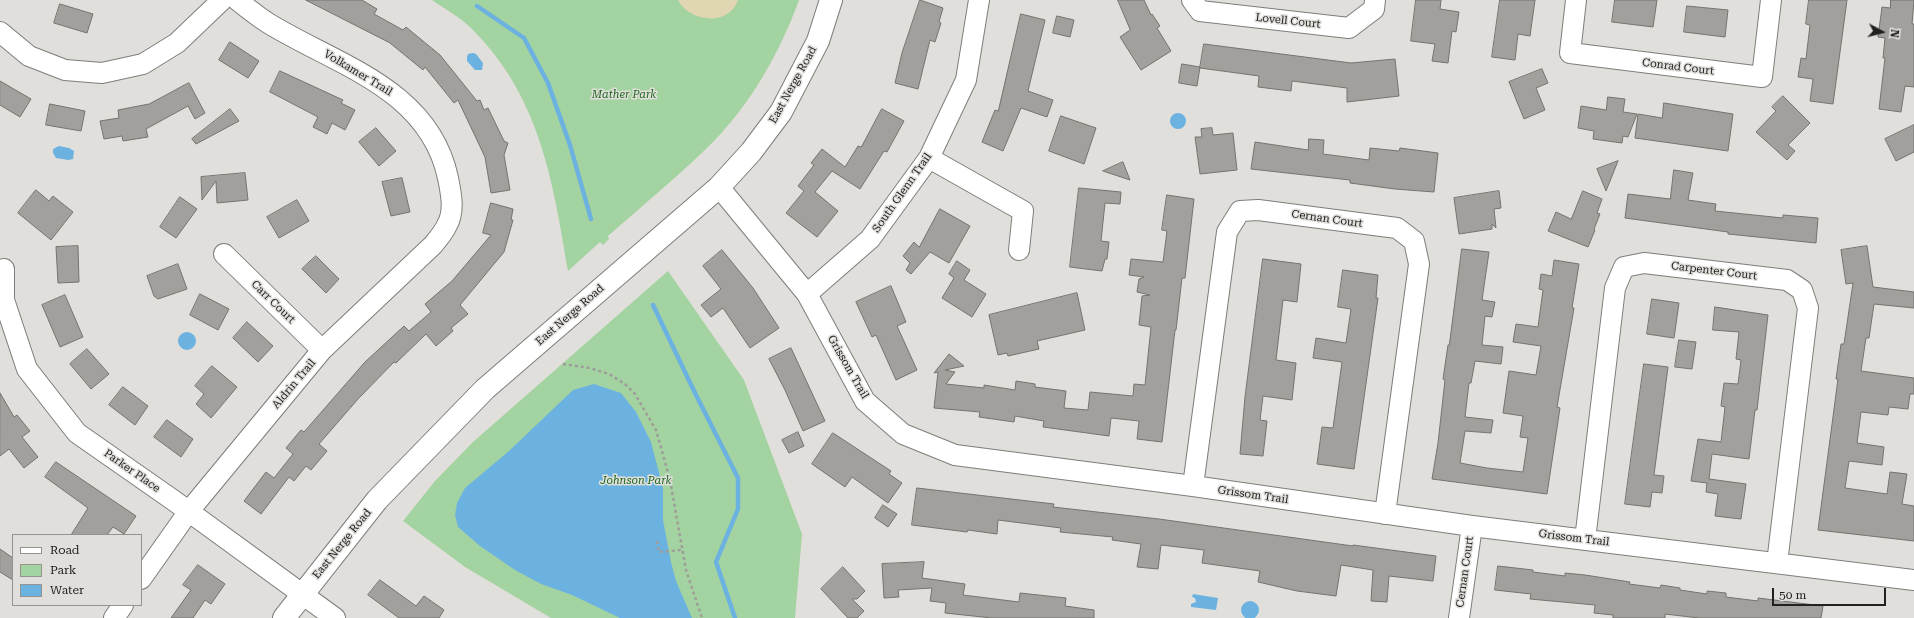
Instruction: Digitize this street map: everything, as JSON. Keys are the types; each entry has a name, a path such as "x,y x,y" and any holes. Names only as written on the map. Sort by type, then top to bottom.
{"main road":[{"name":"East Nerge Road","path":"284,618 302,593 377,500 485,389 719,187 752,152 781,112 818,41 831,0"}],"street":[{"path":"0,32 30,56 64,70 102,74 143,64 177,43 222,0"},
{"name":"Volkamer Trail","path":"236,0 268,23 355,69 390,90 424,125 445,163 452,199"},
{"name":"South Glenn Trail","path":"807,294 870,239 929,158 966,80 979,0"},
{"name":"Lovell Court","path":"1192,0 1200,11 1349,28 1374,9 1375,0"},
{"name":"Conrad Court","path":"1576,0 1570,54 1762,77 1771,0"},
{"path":"929,158 1023,211 1018,250"},
{"name":"Grissom Trail","path":"719,187 807,294 865,401 903,434 955,455 1193,486 1472,526 1914,580"},
{"name":"Aldrin Trail","path":"142,578 189,511 322,350 433,245 448,225 452,199"},
{"name":"Cernan Court","path":"1193,486 1227,232 1240,212 1258,210 1397,228 1414,241 1419,264 1385,514"},
{"name":"Carr Court","path":"224,254 322,350"},
{"name":"Carpenter Court","path":"1585,540 1616,288 1624,267 1644,263 1787,280 1802,290 1808,308 1777,563"},
{"name":"Parker Place","path":"4,269 4,300 27,369 77,433 189,511 335,618"},
{"name":"Cernan Court","path":"1459,618 1472,526"},
{"path":"114,618 122,606"}],"path":[{"path":"563,364 590,368 609,374 625,384 635,394 656,430 670,480 686,570 702,618"},
{"path":"657,541 659,552 682,550"}],"green space":[{"name":"Mather Park","path":"432,0 799,0 783,38 764,76 727,127 688,166 608,236 609,239 603,245 600,242 568,271 549,173 540,142 514,83 495,55 472,29 458,17"},
{"name":"Johnson Park","path":"668,271 744,380 802,534 795,618 551,618 465,567 403,521 435,481 473,442"}],"sand":[{"path":"678,0 738,0 733,9 726,14 718,18 709,18 699,17 691,13 683,7"}],"water":[{"path":"468,54 476,54 483,63 482,70 475,70 467,61"},
{"path":"1175,113 1181,113 1186,118 1184,127 1181,129 1175,129 1170,124 1170,118"},
{"path":"59,146 69,148 74,151 73,159 68,160 56,158 53,153 53,149"},
{"path":"187,332 193,335 196,341 193,347 187,350 181,347 178,341 181,335"},
{"path":"594,384 621,393 636,412 651,442 663,488 663,520 671,562 676,581 692,618 620,618 572,595 541,584 515,570 480,546 458,527 455,515 457,503 465,488 509,451 573,390"},
{"path":"1193,594 1218,598 1216,610 1191,607 1191,604 1196,602 1195,598 1192,597"},
{"path":"1250,601 1256,604 1259,610 1256,616 1250,619 1244,616 1241,610 1244,604"}],"building":[{"path":"306,0 362,0 377,9 374,14 403,30 406,27 440,55 477,101 480,100 484,110 488,108 504,141 508,143 504,155 510,190 491,193 485,157 458,100 454,103 425,67 423,70 390,43"},
{"path":"920,0 943,8 939,22 941,23 935,42 930,40 918,89 895,83 902,53"},
{"path":"1118,0 1144,0 1151,15 1152,14 1160,26 1157,28 1171,51 1141,70 1120,37 1130,30"},
{"path":"1416,0 1441,0 1440,9 1459,12 1456,32 1452,31 1448,63 1432,61 1435,44 1411,41"},
{"path":"1500,0 1535,0 1530,36 1518,34 1515,60 1492,57"},
{"path":"1615,0 1657,0 1653,27 1612,22"},
{"path":"1809,0 1847,0 1833,104 1810,101 1813,79 1798,77 1801,58 1806,59 1810,25 1806,24"},
{"path":"1891,0 1914,0 1912,24 1914,24 1914,87 1905,86 1901,112 1879,109 1885,58 1883,58 1885,38 1878,37 1882,7 1890,8"},
{"path":"60,4 93,14 87,33 54,23"},
{"path":"1687,6 1728,10 1725,37 1684,32"},
{"path":"1021,14 1045,20 1028,91 1053,100 1047,117 1021,108 1003,151 982,142 995,110 998,111"},
{"path":"1057,16 1074,20 1070,37 1053,33"},
{"path":"230,42 259,61 248,78 219,60"},
{"path":"1204,44 1351,63 1395,59 1399,96 1347,102 1347,88 1292,81 1291,91 1258,87 1259,76 1200,68"},
{"path":"1182,64 1200,67 1197,86 1179,83"},
{"path":"1542,69 1548,83 1536,88 1545,110 1524,119 1509,82"},
{"path":"280,71 343,100 341,103 355,110 345,130 332,123 327,134 313,127 318,117 270,92"},
{"path":"0,81 31,99 20,117 0,105"},
{"path":"189,83 205,113 195,119 188,106 146,129 148,137 123,141 122,136 104,139 100,121 119,118 118,110 149,104"},
{"path":"1783,96 1810,123 1788,145 1795,151 1787,160 1756,132 1776,111 1772,107"},
{"path":"1608,97 1625,99 1623,112 1637,114 1628,137 1623,136 1622,143 1593,139 1594,131 1578,128 1581,106 1606,110"},
{"path":"1664,103 1733,114 1728,151 1635,138 1638,114 1662,118"},
{"path":"50,104 85,111 81,131 46,125"},
{"path":"230,109 239,121 196,144 192,139"},
{"path":"882,109 904,121 887,152 884,151 860,189 832,171 815,192 838,211 817,237 786,213 804,191 798,186 814,165 811,163 822,149 845,167 858,146 861,147"},
{"path":"1061,116 1096,128 1084,164 1049,151"},
{"path":"1914,125 1914,152 1896,161 1885,139"},
{"path":"376,128 396,151 379,166 359,142"},
{"path":"1212,128 1213,135 1233,133 1237,170 1200,174 1195,137 1202,137 1201,129"},
{"path":"1309,139 1324,140 1323,154 1369,160 1370,148 1399,151 1400,148 1438,153 1434,192 1395,189 1350,183 1350,180 1251,169 1255,142 1308,150"},
{"path":"1618,161 1606,191 1597,169"},
{"path":"1123,162 1130,180 1103,171"},
{"path":"1674,170 1693,173 1688,200 1716,204 1715,211 1783,218 1783,215 1818,218 1816,243 1728,234 1728,232 1625,218 1628,194 1670,199"},
{"path":"245,173 248,200 217,203 216,181 202,200 201,177"},
{"path":"402,178 410,212 391,216 382,182"},
{"path":"1079,188 1121,192 1120,204 1105,203 1101,241 1109,242 1107,259 1105,259 1102,271 1070,267"},
{"path":"36,190 49,201 53,196 73,212 51,240 18,213"},
{"path":"1499,191 1501,208 1494,209 1496,228 1492,224 1492,229 1459,234 1454,198"},
{"path":"1583,191 1602,199 1597,213 1600,214 1588,247 1548,231 1556,212 1571,219"},
{"path":"1167,195 1194,199 1185,278 1182,278 1175,330 1162,442 1137,439 1139,421 1111,418 1109,436 1043,427 1044,421 1015,416 1014,422 979,417 980,412 934,408 938,372 934,373 949,354 964,366 945,370 955,372 946,384 984,388 984,385 1015,390 1016,381 1035,384 1035,387 1066,391 1064,408 1088,410 1090,392 1133,396 1134,384 1145,385 1151,327 1139,325 1142,296 1150,295 1137,292 1139,279 1144,277 1129,275 1131,259 1163,262 1167,231 1162,230"},
{"path":"180,197 197,209 176,238 160,227"},
{"path":"297,200 309,221 279,238 267,217"},
{"path":"491,203 513,209 511,220 513,220 504,252 460,305 468,314 451,328 453,331 436,346 426,334 396,363 394,362 358,399 319,444 327,451 311,470 306,466 294,481 289,477 261,514 244,501 266,472 274,478 293,454 286,448 301,430 304,432 365,362 404,326 409,331 431,312 425,304 452,281 491,235 483,233"},
{"path":"940,209 970,226 949,263 930,252 911,274 906,270 910,263 903,256 914,242 919,247"},
{"path":"78,246 79,282 58,283 56,247"},
{"path":"1867,246 1873,287 1914,292 1914,308 1874,304 1869,338 1866,338 1861,371 1914,378 1914,394 1910,394 1908,409 1889,407 1888,415 1861,412 1857,443 1884,447 1882,465 1849,461 1845,488 1887,494 1890,472 1907,474 1902,504 1914,506 1914,541 1818,530 1838,379 1836,379 1841,344 1844,344 1853,283 1846,284 1841,250"},
{"path":"1462,249 1489,252 1482,300 1495,302 1492,317 1485,316 1482,345 1503,347 1501,364 1475,361 1471,383 1469,383 1465,417 1493,420 1491,433 1465,431 1460,463 1487,468 1523,472 1528,438 1520,437 1523,416 1503,413 1509,371 1536,375 1541,346 1513,342 1516,324 1538,327 1543,290 1539,289 1541,274 1552,276 1554,260 1579,264 1572,308 1574,308 1557,407 1560,408 1547,494 1432,479 1438,443 1445,380 1443,379"},
{"path":"722,250 753,288 779,328 750,348 723,308 711,317 701,305 721,289 703,266"},
{"path":"316,256 339,279 326,293 302,269"},
{"path":"1263,259 1301,264 1297,302 1283,300 1276,360 1296,363 1292,400 1263,396 1260,420 1267,421 1263,456 1240,454 1245,397"},
{"path":"957,261 970,270 964,280 986,294 972,317 942,298 954,278 949,274"},
{"path":"178,264 187,289 158,299 154,296 147,276"},
{"path":"1343,270 1378,275 1376,298 1378,298 1354,469 1317,464 1322,427 1333,428 1342,362 1313,358 1316,338 1346,343 1351,309 1338,307"},
{"path":"891,286 906,322 897,326 917,370 896,380 876,335 872,337 856,302"},
{"path":"1077,293 1085,330 1037,341 1039,349 1008,356 1007,353 998,355 989,315"},
{"path":"200,294 229,309 218,330 190,315"},
{"path":"65,295 83,337 60,347 42,305"},
{"path":"1652,299 1679,303 1674,338 1647,334"},
{"path":"1715,307 1768,315 1757,410 1755,410 1749,459 1712,454 1709,479 1746,484 1741,519 1715,516 1718,494 1706,492 1707,483 1691,481 1698,439 1721,442 1725,407 1721,406 1724,383 1738,384 1741,360 1736,359 1739,332 1713,330"},
{"path":"247,322 273,346 258,362 233,338"},
{"path":"1679,340 1696,342 1692,369 1675,367"},
{"path":"791,348 825,421 803,431 785,390 769,359"},
{"path":"87,349 109,374 91,389 70,364"},
{"path":"1644,364 1668,367 1654,475 1664,476 1662,493 1652,492 1650,507 1625,504"},
{"path":"212,366 237,387 211,418 196,404 204,394 195,386"},
{"path":"123,387 148,406 135,425 109,405"},
{"path":"0,393 14,417 17,415 30,431 22,437 38,457 24,468 9,449 0,456"},
{"path":"167,420 193,439 181,457 154,437"},
{"path":"798,432 804,446 789,453 782,440"},
{"path":"833,433 891,471 889,474 902,483 888,503 852,477 845,487 812,464"},
{"path":"56,462 136,516 124,534 113,527 108,534 72,534 88,508 45,477"},
{"path":"917,488 1054,504 1053,507 1159,519 1436,556 1433,581 1389,576 1387,602 1371,601 1373,570 1341,565 1336,596 1297,591 1258,582 1260,571 1202,563 1204,550 1161,545 1158,569 1137,567 1141,544 1112,540 1113,537 1060,532 1061,528 998,520 997,534 912,525"},
{"path":"883,505 897,514 888,527 875,518"},
{"path":"0,549 12,557 12,579 0,572"},
{"path":"924,562 922,578 965,584 963,595 1019,602 1020,593 1066,598 1065,606 1094,610 1094,618 992,618 945,613 946,603 930,601 932,588 898,590 899,597 884,598 882,564"},
{"path":"198,565 225,584 211,604 205,600 193,618 171,618 191,590 183,585"},
{"path":"1498,566 1533,570 1533,572 1565,576 1565,573 1585,575 1630,582 1629,584 1660,588 1661,585 1680,588 1680,590 1707,594 1707,591 1726,593 1726,597 1758,601 1758,598 1823,606 1821,618 1699,618 1665,614 1665,618 1613,618 1613,615 1594,613 1595,605 1530,599 1531,594 1495,590"},
{"path":"843,567 865,591 857,599 852,599 864,611 857,618 848,618 821,589"},
{"path":"380,580 416,606 424,596 444,610 439,618 399,618 368,595"}],"waterway":[{"path":"477,6 524,38 548,83 570,145 591,219"},
{"path":"653,305 738,478 738,509 716,562 735,618"}]}
